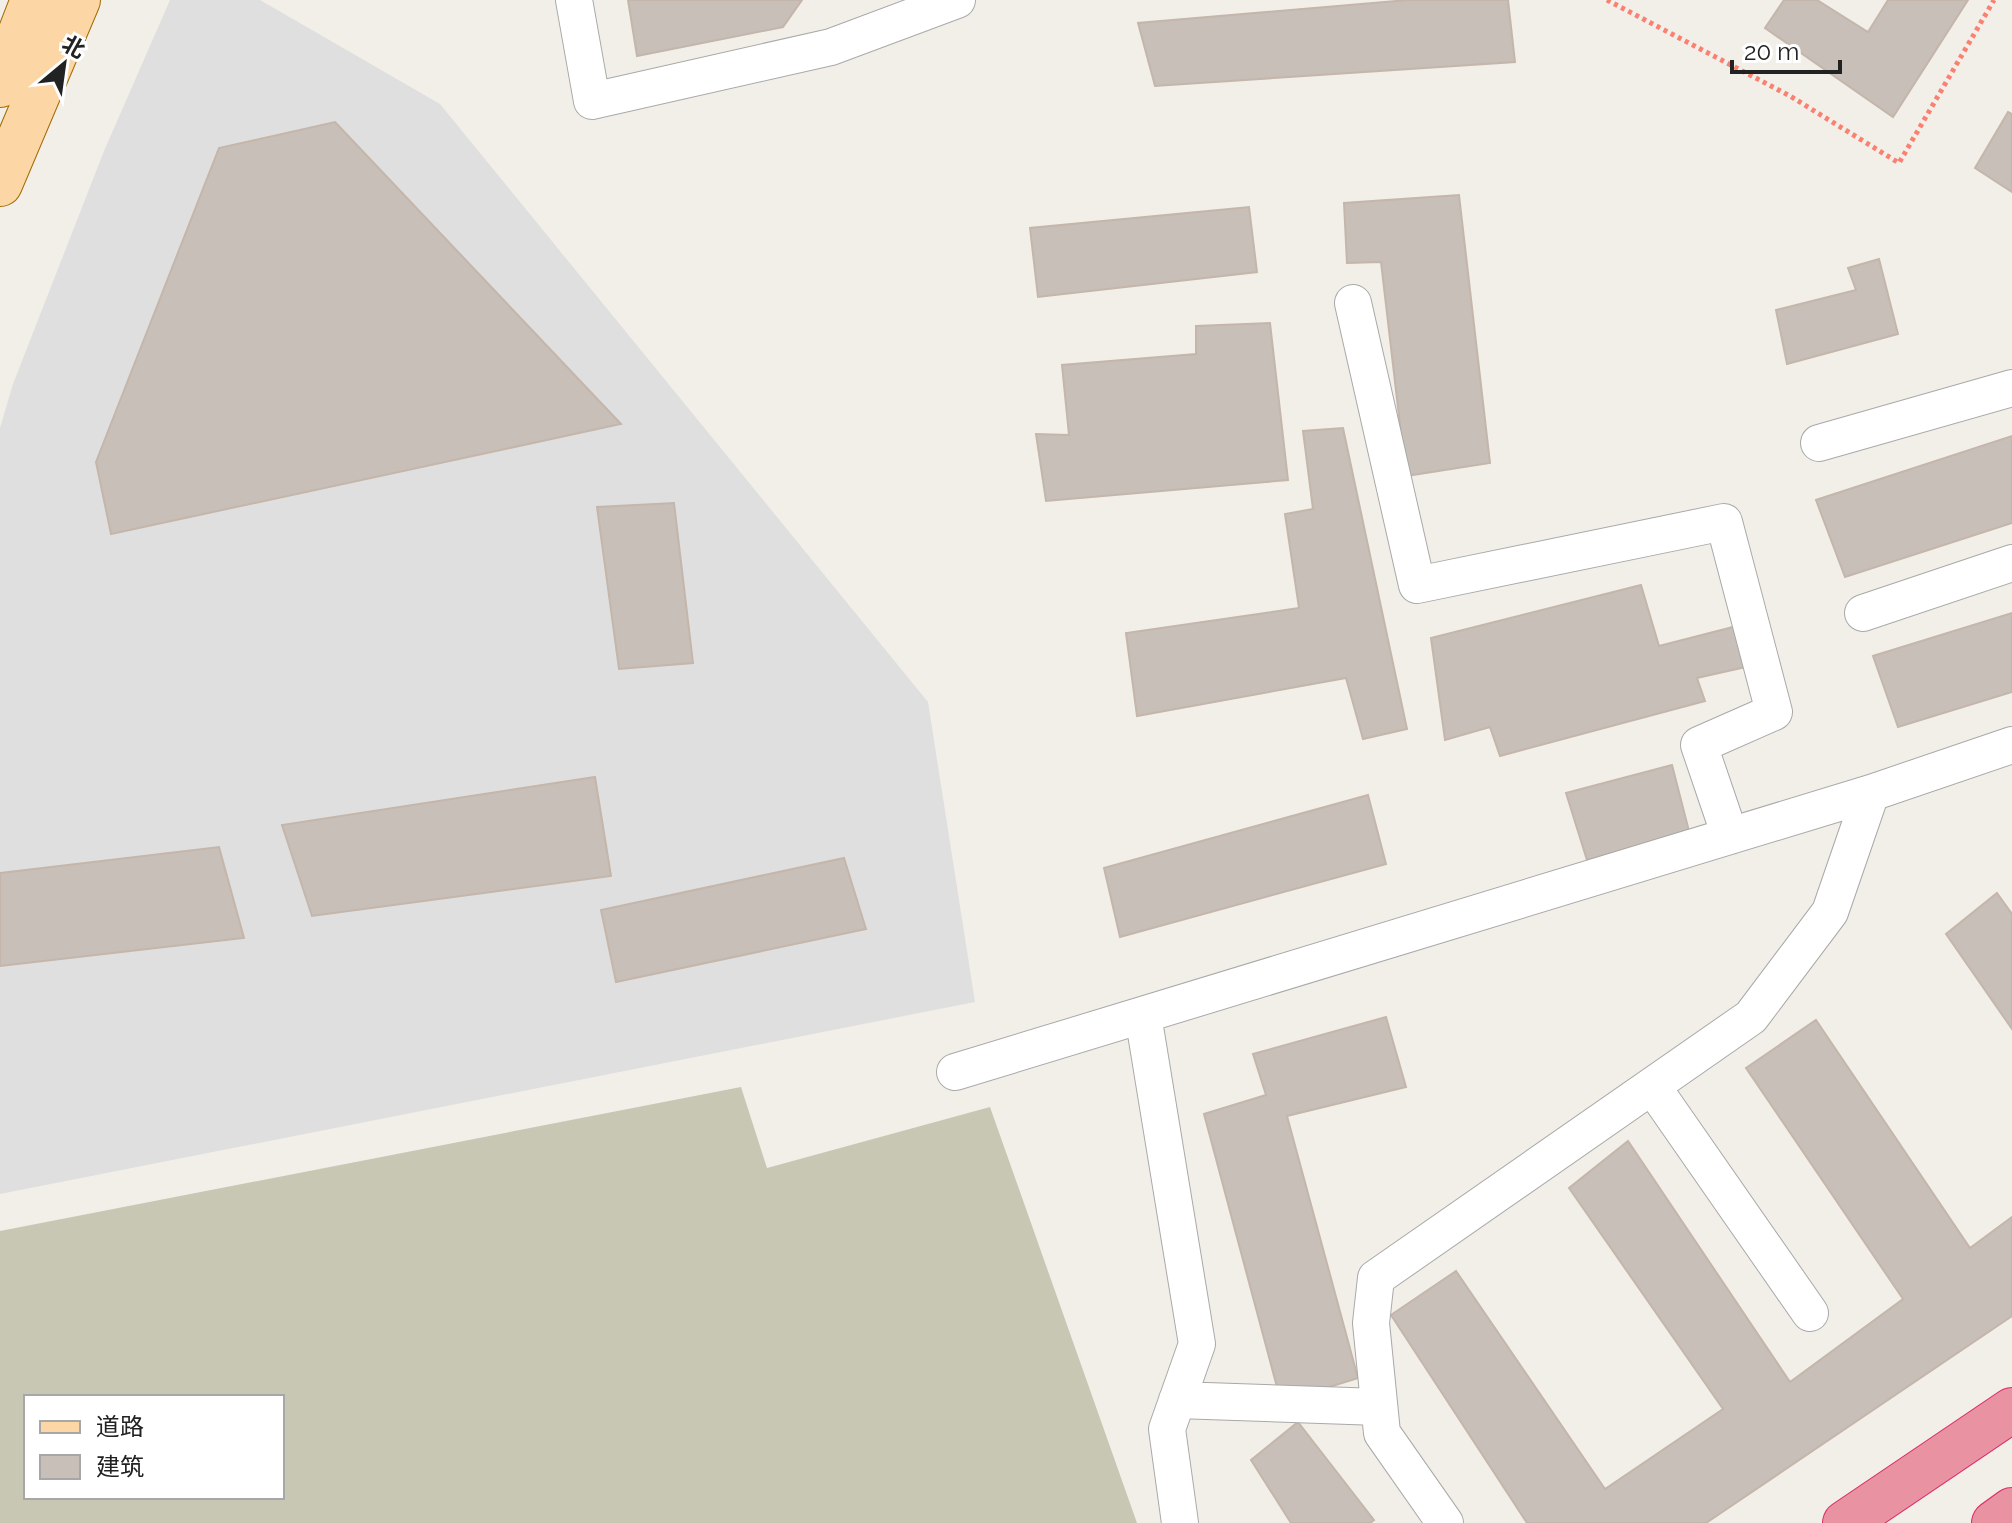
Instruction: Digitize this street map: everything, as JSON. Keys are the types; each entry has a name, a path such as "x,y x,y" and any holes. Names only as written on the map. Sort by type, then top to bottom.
{"highway":[{"path":"1845,1523 2012,1410"},
{"path":"1994,1523 2012,1510"}],"main road":[{"path":"0,85 33,0"},
{"path":"0,184 78,0"}],"street":[{"path":"574,0 592,101 831,47 917,7 957,0"},
{"path":"1353,303 1417,585 1724,522 1774,712 1699,745 1730,836"},
{"path":"1819,443 2012,388"},
{"path":"1863,613 2012,563"},
{"path":"955,1072 1871,793 2012,745"},
{"path":"1445,1523 1382,1433 1371,1323 1376,1278 1751,1017 1830,912 1871,793"},
{"path":"1143,1015 1197,1344 1167,1429 1180,1523"},
{"path":"1652,1086 1810,1313"},
{"path":"1177,1400 1379,1407"}],"path":[{"path":"1607,0 1790,96 1899,163 1994,0"}],"shaded area":[{"path":"170,0 260,0 440,104 928,702 975,1002 0,1194 0,428 13,384 104,151"},
{"path":"741,1087 767,1168 990,1107 1137,1523 0,1523 0,1231"}],"building":[{"path":"628,0 802,0 783,27 637,56"},
{"path":"1408,0 1508,0 1515,62 1155,86 1138,23"},
{"path":"1784,0 1817,0 1868,32 1888,0 1968,0 1893,117 1765,28"},
{"path":"2008,112 2012,114 2012,192 1975,168"},
{"path":"335,122 621,424 111,534 96,462 219,148"},
{"path":"1459,195 1490,463 1406,476 1381,262 1347,263 1344,203"},
{"path":"1249,207 1257,272 1038,297 1030,228"},
{"path":"1879,259 1898,334 1787,364 1776,310 1856,290 1848,268"},
{"path":"1270,323 1288,480 1046,501 1036,434 1069,435 1062,365 1196,354 1196,326"},
{"path":"1343,428 1407,729 1363,739 1346,678 1137,716 1126,633 1299,608 1285,514 1313,509 1303,431"},
{"path":"2012,436 2012,523 1845,577 1816,500"},
{"path":"674,503 693,663 619,669 597,507"},
{"path":"1641,585 1659,646 1733,627 1750,666 1697,678 1705,701 1500,756 1490,727 1445,740 1431,638"},
{"path":"2012,613 2012,692 1898,727 1873,656"},
{"path":"1672,765 1689,831 1587,860 1566,793"},
{"path":"595,777 611,876 312,916 282,825"},
{"path":"1368,795 1386,864 1120,937 1104,868"},
{"path":"219,847 244,938 0,966 0,873"},
{"path":"844,858 866,929 616,982 601,910"},
{"path":"1997,893 2012,914 2012,1029 1946,934"},
{"path":"1386,1017 1406,1087 1287,1116 1358,1378 1281,1402 1204,1114 1266,1095 1253,1054"},
{"path":"1816,1020 1970,1248 2012,1217 2012,1316 1706,1523 1527,1523 1391,1315 1456,1271 1605,1489 1723,1409 1569,1188 1628,1141 1790,1382 1903,1299 1746,1068"},
{"path":"1298,1422 1374,1520 1370,1523 1291,1523 1251,1460"}]}
